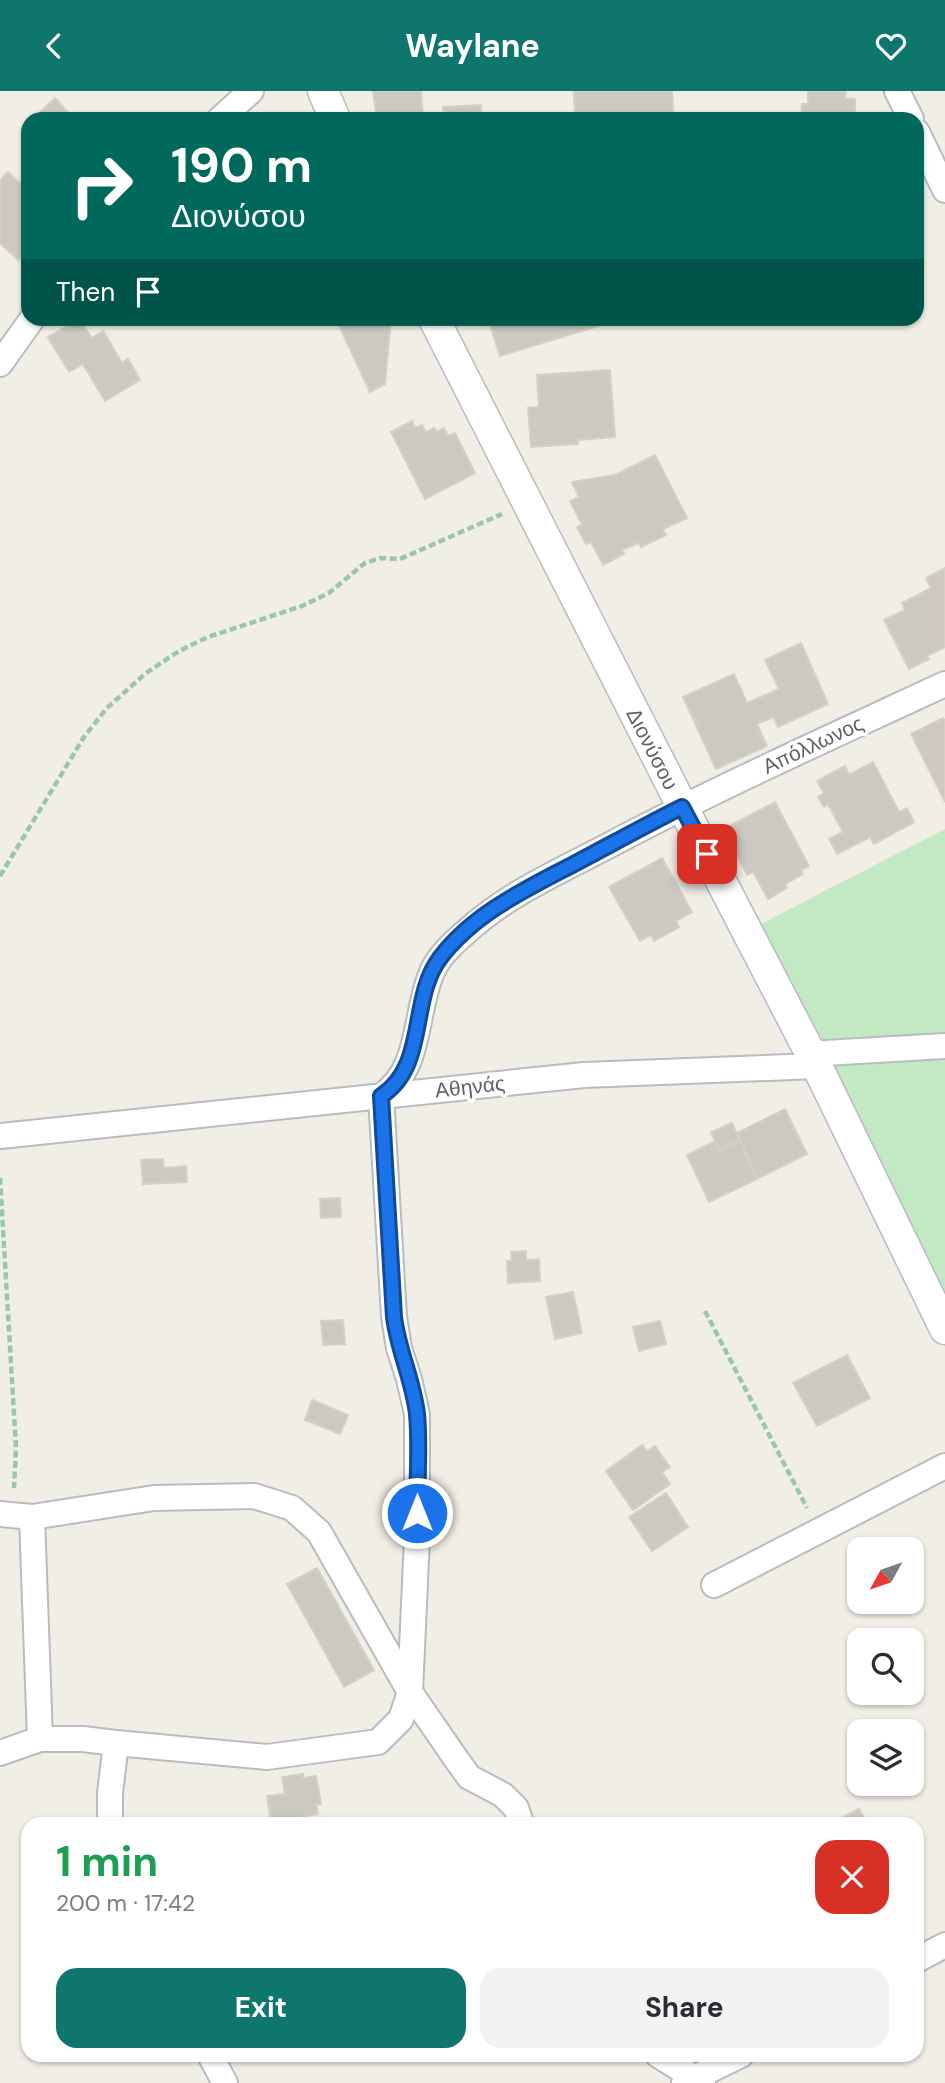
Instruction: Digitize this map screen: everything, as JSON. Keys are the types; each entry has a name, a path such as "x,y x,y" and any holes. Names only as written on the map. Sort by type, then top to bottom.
{"street":[{"path":"228,112 251,91"},
{"path":"323,91 332,112"},
{"path":"897,91 908,112"},
{"path":"924,146 945,190"},
{"path":"0,364 27,326"},
{"name":"Διονύσου","path":"438,326 812,1060 945,1329"},
{"name":"Απόλλωνος","path":"381,1096 394,1088 409,1064 431,972 440,958 467,930 504,902 682,807 945,684"},
{"name":"Αθηνάς","path":"0,1136 584,1075 812,1060 945,1046"},
{"path":"0,1753 40,1739 83,1739 267,1757 378,1742 401,1719 410,1692 417,1538 417,1415 399,1348 394,1317 381,1096"},
{"path":"714,1585 945,1466"},
{"path":"40,1739 14,1515 154,1498 254,1496 292,1508 319,1532 410,1692 469,1777 503,1795 516,1808 518,1817"},
{"path":"110,1817 116,1743"},
{"path":"924,1956 945,1945"},
{"path":"214,2062 225,2083"},
{"path":"668,2062 695,2081 725,2062"}],"path":[{"path":"0,876 84,737 107,708 146,673 179,651 208,638 302,606 329,593 365,563 380,558 400,559 527,503"},
{"path":"0,1178 16,1448 14,1515"},
{"path":"705,1311 819,1531"}],"green space":[{"path":"945,829 945,1298 759,925"}],"building":[{"path":"373,91 421,91 422,112 376,112"},
{"path":"574,91 672,91 674,112 575,112"},
{"path":"808,91 846,91 845,98 855,99 855,112 801,112 802,104 808,104"},
{"path":"55,98 68,112 40,112"},
{"path":"481,105 482,112 443,112 443,107"},
{"path":"8,172 21,184 21,257 18,260 0,243 2,178"},
{"path":"67,326 84,326 92,338 103,331 122,363 128,359 140,380 105,401 83,364 69,372 48,337"},
{"path":"339,326 390,326 385,384 370,392"},
{"path":"490,326 598,326 500,356"},
{"path":"610,370 615,437 578,440 578,444 531,447 528,408 539,407 537,375"},
{"path":"412,421 415,428 422,425 426,432 434,428 437,432 444,428 448,436 455,433 475,473 425,499 391,432"},
{"path":"655,455 687,518 663,529 666,535 641,547 638,543 622,550 624,554 603,565 591,542 586,544 577,527 582,524 570,501 579,497 572,482 615,475"},
{"path":"945,568 945,647 909,669 884,620 905,610 902,603 931,588 926,578"},
{"path":"801,643 828,704 778,727 773,717 757,724 767,746 716,769 683,697 734,674 747,703 779,689 765,660"},
{"path":"943,718 945,721 945,802 911,734"},
{"path":"873,762 899,812 907,808 914,822 874,844 870,837 837,854 829,839 843,832 828,804 824,807 818,797 824,793 817,781 845,766 849,775"},
{"path":"775,802 809,866 801,870 803,874 785,884 787,888 768,899 753,872 747,875 724,829"},
{"path":"662,858 692,912 676,921 679,927 654,941 651,935 640,941 609,887"},
{"path":"785,1109 807,1154 757,1179 737,1133"},
{"path":"732,1123 740,1140 719,1150 711,1132"},
{"path":"740,1140 757,1179 709,1202 687,1155 715,1141 719,1150"},
{"path":"163,1159 164,1168 186,1166 187,1182 143,1184 141,1160"},
{"path":"340,1198 341,1217 321,1218 320,1199"},
{"path":"526,1251 526,1260 539,1259 540,1281 508,1283 507,1261 512,1261 511,1252"},
{"path":"573,1292 582,1333 555,1339 546,1297"},
{"path":"343,1320 345,1344 323,1345 321,1321"},
{"path":"660,1321 666,1344 639,1351 633,1327"},
{"path":"847,1355 870,1398 817,1426 793,1383"},
{"path":"312,1400 348,1415 340,1434 305,1420"},
{"path":"642,1445 647,1451 655,1446 670,1467 662,1472 670,1484 633,1510 606,1471"},
{"path":"666,1493 688,1527 652,1551 629,1517"},
{"path":"317,1568 374,1670 344,1687 287,1584"},
{"path":"303,1774 303,1778 316,1776 321,1804 316,1804 318,1814 270,1817 267,1796 285,1794 282,1777"},
{"path":"859,1809 864,1817 843,1817"}],"route":[{"path":"417,1513 417,1415 399,1348 394,1317 381,1096 394,1088 409,1064 431,972 440,958 467,930 504,902 682,807 707,854"}]}
